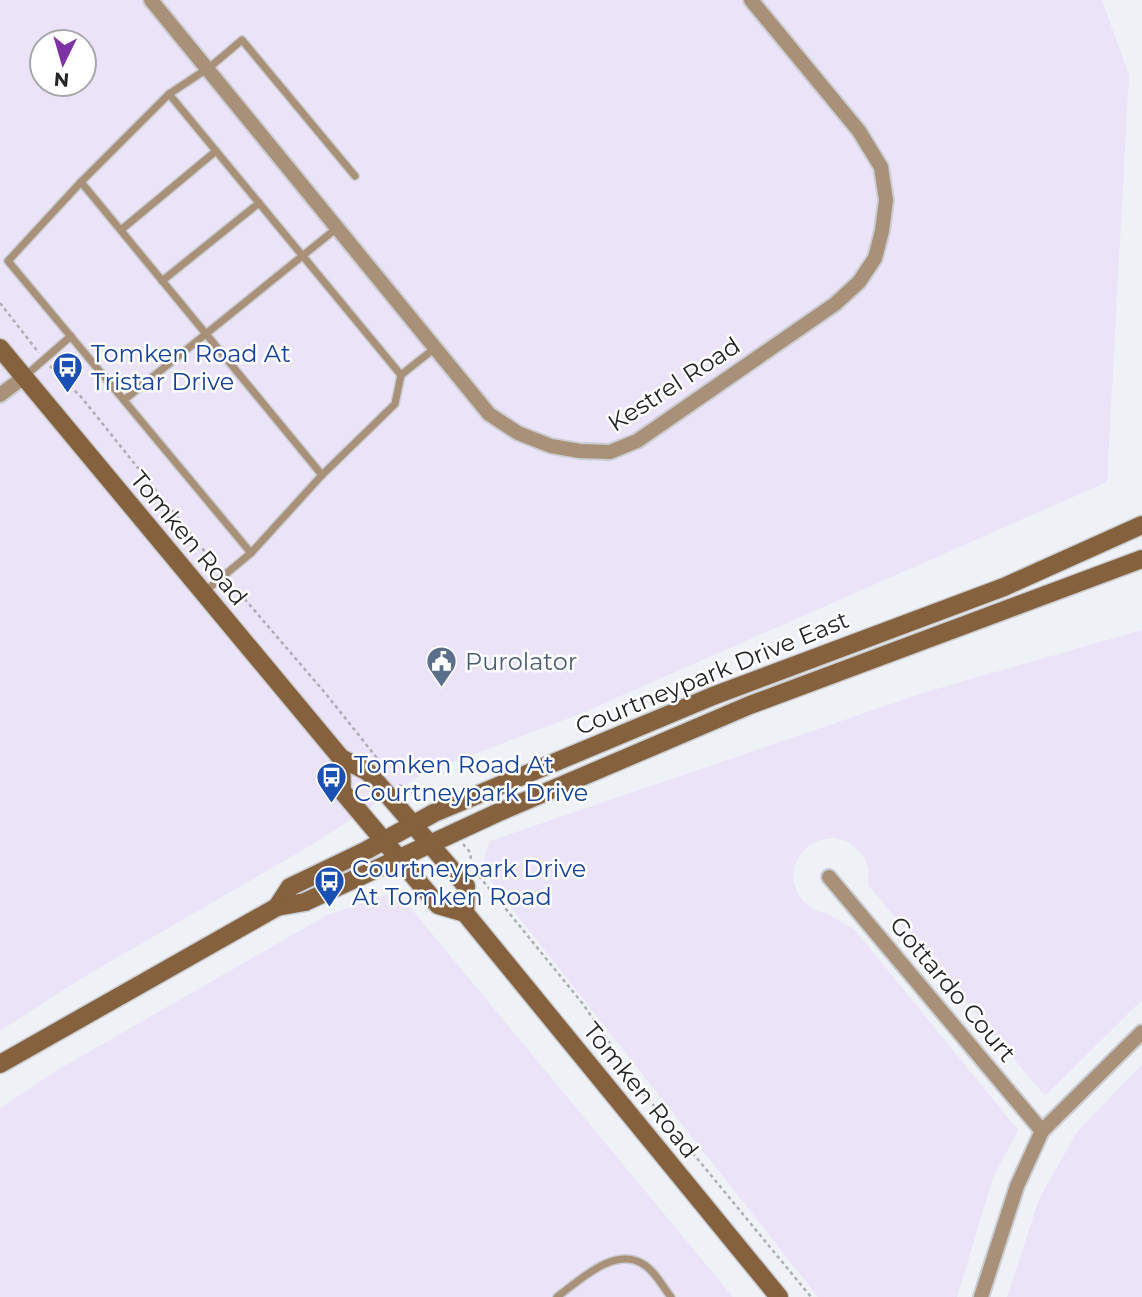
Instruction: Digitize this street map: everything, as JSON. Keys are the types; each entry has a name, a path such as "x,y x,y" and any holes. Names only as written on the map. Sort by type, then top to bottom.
{"main road":[{"name":"Tomken Road","path":"0,348 341,758 368,772 466,886 465,913"},
{"name":"Courtneypark Drive East","path":"276,907 289,887 384,841 434,813 713,696 1004,587 1142,525"},
{"name":"Courtneypark Drive East","path":"0,1064 276,907 305,902 497,813 750,705 1142,559"},
{"name":"Tomken Road","path":"341,758 342,791 438,905 465,913 779,1297"}],"street":[{"name":"Kestrel Road","path":"151,0 489,414 518,433 551,446 610,452 637,441 835,304 859,282 875,258 886,200 881,167 859,131 751,0"},
{"path":"0,395 24,377"},
{"name":"Gottardo Court","path":"829,877 1042,1131"},
{"path":"981,1297 1017,1186 1042,1131 1142,1031"}],"lane":[{"path":"251,553 8,261 81,182 169,94 242,40 355,176"},
{"path":"169,94 401,375"},
{"path":"121,230 216,151"},
{"path":"81,182 322,475"},
{"path":"162,281 259,203"},
{"path":"124,400 337,228"},
{"path":"24,377 71,336"},
{"path":"203,594 251,553 322,475 395,404 401,375 435,348"},
{"path":"557,1297 607,1262 625,1258 644,1264 671,1297"}],"path":[{"path":"0,303 29,340"},
{"path":"61,377 82,398 382,764"},
{"path":"397,784 416,793"},
{"path":"470,852 470,866 583,1004 629,1074 811,1297"}],"shaded area":[{"path":"0,0 1102,0 1129,75 1107,482 580,714 422,774 308,847 82,978 0,1031"},
{"path":"1142,630 1142,1000 1045,1096 868,885 869,872 865,859 857,849 846,841 833,838 821,840 809,845 794,867 793,880 805,903 855,930 1018,1130 993,1178 957,1297 818,1297 488,878 484,857 490,841 926,692"},
{"path":"389,894 409,906 733,1297 0,1297 0,1108 54,1072 327,915"},
{"path":"1142,1064 1142,1297 1007,1297 1039,1199 1077,1132"}],"place":[{"name":"Tomken Road At Tristar Drive","path":"68,394"},
{"name":"Purolator","path":"442,688"},
{"name":"Tomken Road At Courtneypark Drive","path":"331,805"},
{"name":"Courtneypark Drive At Tomken Road","path":"329,909"}]}
